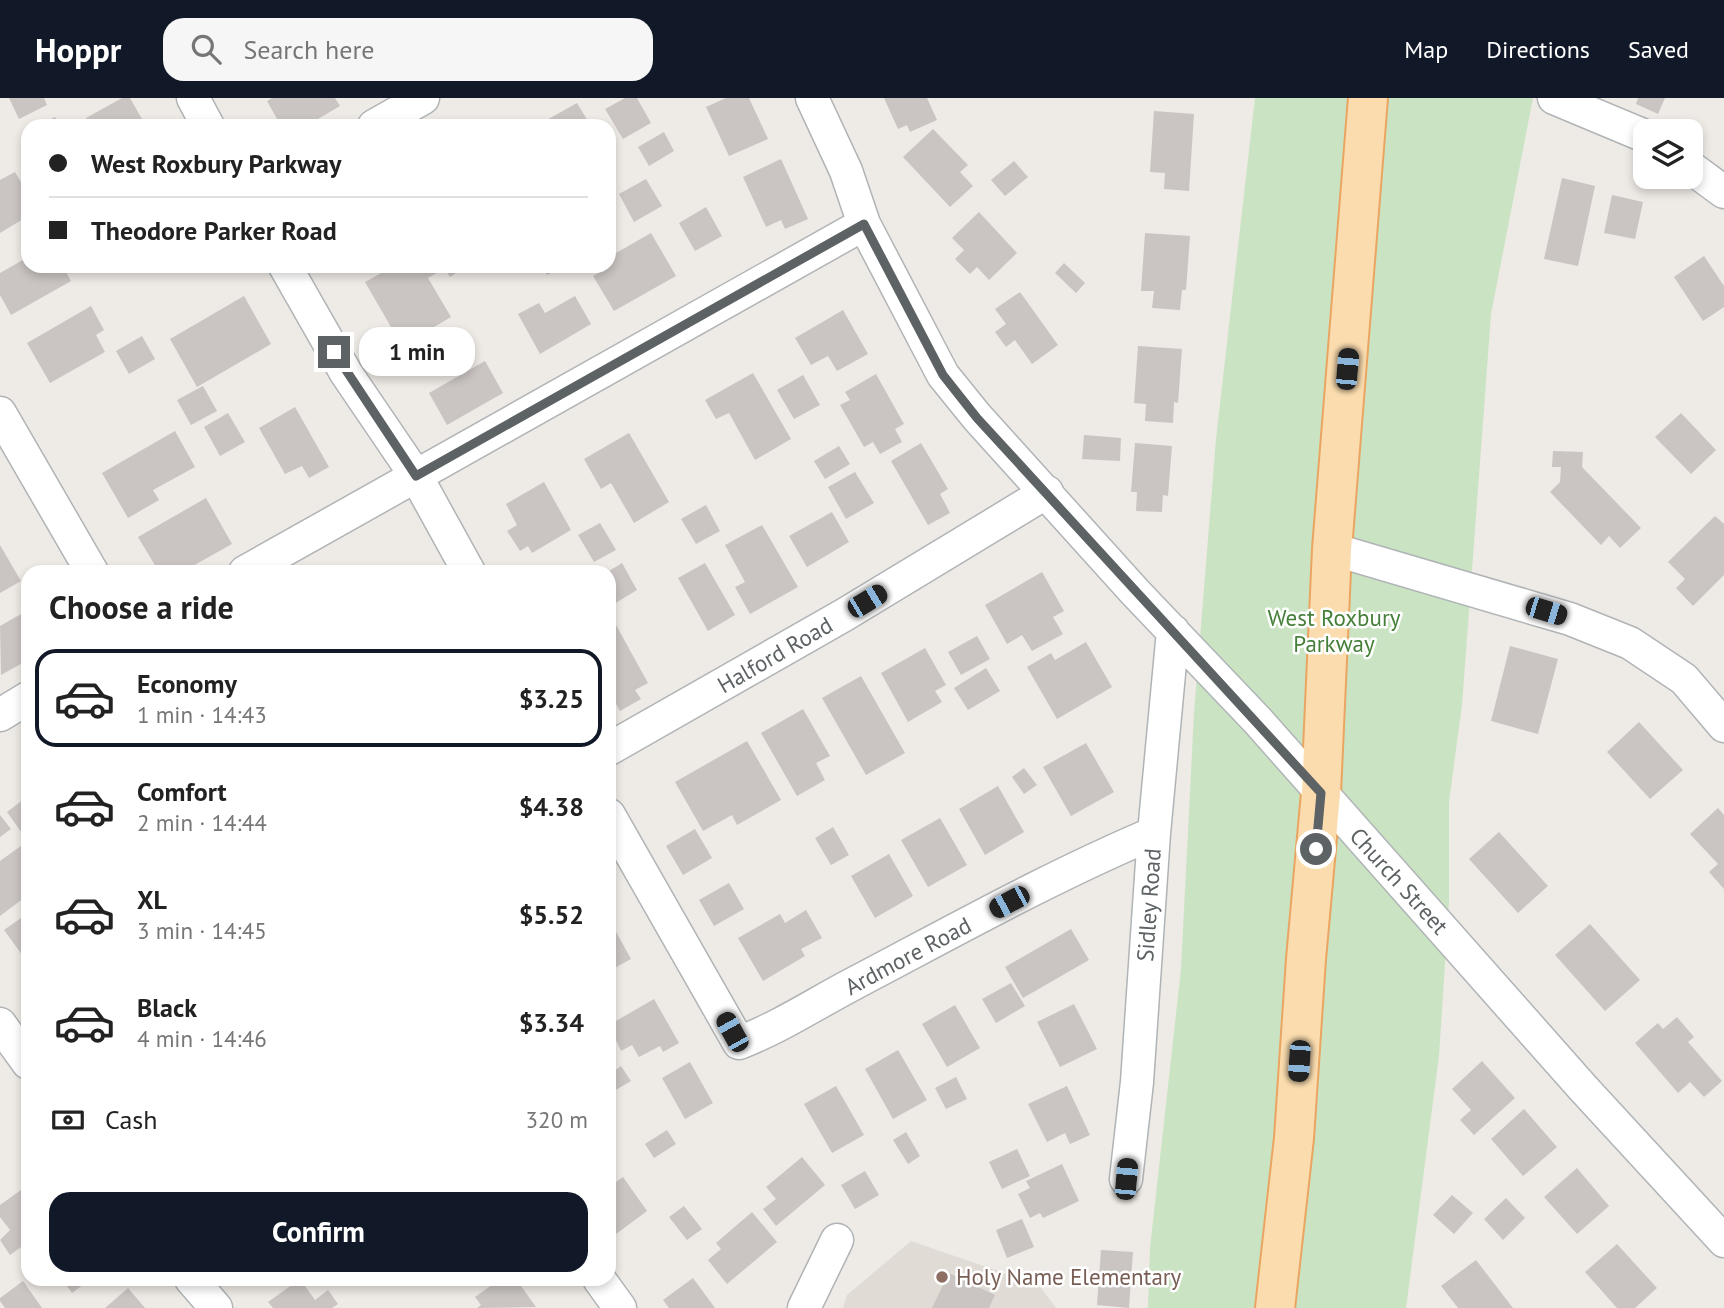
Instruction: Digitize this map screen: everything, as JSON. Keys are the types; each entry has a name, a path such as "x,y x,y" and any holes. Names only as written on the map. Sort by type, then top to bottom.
{"main road":[{"path":"1275,1308 1294,1138 1321,793 1332,549 1368,98"}],"street":[{"path":"193,98 204,119"},
{"path":"386,119 423,98"},
{"name":"Church Street","path":"812,98 846,171 864,224 943,375 977,418 1321,793 1583,1088 1724,1241"},
{"path":"1554,98 1633,131"},
{"path":"1703,177 1724,192"},
{"path":"257,565 864,224"},
{"path":"289,273 346,373 416,476 465,565"},
{"path":"0,413 88,565"},
{"name":"Halford Road","path":"616,746 785,649 1047,492"},
{"path":"1332,549 1570,619 1630,643 1684,679 1724,726"},
{"name":"Sidley Road","path":"1126,1179 1137,1082 1154,833 1173,631"},
{"path":"0,715 21,702"},
{"name":"Ardmore Road","path":"616,827 739,1043 786,1024 842,990 1105,852 1154,833"},
{"path":"0,1024 21,1053"},
{"path":"804,1308 837,1240"},
{"path":"197,1286 216,1308"},
{"path":"604,1286 620,1308"}],"shaded area":[{"name":"Holy Name Elementary","path":"911,1241 1039,1285 1056,1308 843,1308 847,1295"}],"green space":[{"name":"West Roxbury Parkway","path":"1255,98 1533,98 1491,314 1462,705 1449,802 1449,902 1439,1056 1406,1308 1148,1308 1150,1248 1181,969 1194,713 1216,439"}],"building":[{"path":"9,98 44,98 47,105 19,119"},
{"path":"122,98 130,98 142,119 87,119"},
{"path":"272,98 335,98 340,106 318,119 277,119 267,101"},
{"path":"625,98 637,98 651,123 623,139 616,127 616,119 611,119 605,109"},
{"path":"726,98 749,98 768,139 729,156 706,107"},
{"path":"884,98 927,98 937,120 910,132 907,125 898,129"},
{"path":"1638,98 1665,98 1658,114 1636,104"},
{"path":"577,103 587,119 548,119"},
{"path":"1154,111 1194,114 1189,191 1164,189 1165,173 1150,172"},
{"path":"933,129 968,165 960,172 973,186 950,207 903,157"},
{"path":"664,132 674,151 649,166 638,147"},
{"path":"781,159 808,219 785,229 781,220 766,227 743,177"},
{"path":"1014,161 1028,177 1005,196 991,180"},
{"path":"15,172 21,182 21,220 0,233 0,180"},
{"path":"1562,178 1595,186 1578,266 1544,259"},
{"path":"646,179 662,206 634,222 619,194"},
{"path":"1612,195 1643,202 1635,239 1604,233"},
{"path":"706,207 722,236 695,251 679,223"},
{"path":"979,212 1017,253 989,280 977,267 970,274 955,259 964,250 952,238"},
{"path":"651,233 676,276 614,311 593,276 598,273 616,273 616,253"},
{"path":"1145,233 1190,236 1186,290 1182,290 1180,310 1152,308 1154,291 1141,291"},
{"path":"1704,256 1724,286 1724,307 1703,321 1674,277"},
{"path":"21,261 21,273 67,273 71,281 11,315 0,295 0,273"},
{"path":"1064,263 1085,283 1076,293 1055,273"},
{"path":"381,273 437,273 428,278 451,317 402,346 365,282"},
{"path":"1020,292 1058,345 1032,364 1015,340 1006,347 995,332 1006,324 995,309"},
{"path":"244,296 271,344 197,387 170,339"},
{"path":"575,296 591,324 540,354 518,314 539,303 545,313"},
{"path":"91,306 104,330 96,335 105,352 50,383 27,343"},
{"path":"843,310 868,354 837,371 828,356 811,365 795,338"},
{"path":"142,336 155,359 129,374 116,351"},
{"path":"1138,346 1182,349 1178,403 1174,402 1173,423 1145,421 1146,404 1134,403"},
{"path":"485,361 503,393 447,425 429,393"},
{"path":"753,373 791,439 755,460 729,413 716,419 705,400"},
{"path":"876,374 904,424 895,429 902,442 880,454 873,442 864,447 840,405 850,400 845,392"},
{"path":"803,375 820,405 794,419 777,390"},
{"path":"203,386 217,411 191,425 177,400"},
{"path":"295,407 329,467 309,478 302,466 285,474 259,428"},
{"path":"228,413 245,442 220,456 204,427"},
{"path":"1681,413 1716,450 1691,474 1655,437"},
{"path":"175,431 195,467 153,490 159,500 128,518 102,473"},
{"path":"629,433 669,502 634,523 611,483 601,489 584,459"},
{"path":"1084,435 1121,438 1120,461 1082,459"},
{"path":"921,443 948,489 940,494 950,513 928,525 891,461"},
{"path":"1135,443 1172,446 1168,496 1163,495 1162,512 1136,511 1137,492 1131,492"},
{"path":"839,446 850,464 825,479 814,461"},
{"path":"1553,451 1583,452 1582,467 1641,528 1620,548 1609,536 1601,545 1550,492 1560,482 1561,467 1552,467"},
{"path":"855,472 874,503 846,519 828,487"},
{"path":"544,482 571,530 532,553 528,546 520,551 507,531 517,525 506,504"},
{"path":"206,498 232,544 194,565 155,565 138,537"},
{"path":"706,505 720,531 696,544 681,519"},
{"path":"832,512 849,542 807,567 789,536"},
{"path":"1715,516 1724,524 1724,575 1693,606 1676,588 1685,579 1668,562"},
{"path":"600,523 616,550 594,562 578,535"},
{"path":"762,525 798,587 750,614 735,587 745,582 725,545"},
{"path":"0,545 21,581 0,593"},
{"path":"622,563 637,590 616,603 616,567"},
{"path":"705,563 735,615 708,631 678,578"},
{"path":"1042,572 1064,611 1053,617 1063,634 1032,651 1022,635 1007,644 985,605"},
{"path":"21,614 21,664 1,675 0,626"},
{"path":"616,625 648,683 635,690 641,699 620,711 616,704"},
{"path":"977,636 990,659 961,675 948,652"},
{"path":"1086,642 1112,687 1057,719 1027,667 1051,653 1055,660"},
{"path":"1510,646 1558,659 1538,734 1491,721"},
{"path":"925,648 946,685 935,691 942,702 908,722 881,673"},
{"path":"986,668 1000,691 968,710 954,688"},
{"path":"861,676 905,753 866,775 822,698"},
{"path":"803,709 830,756 816,763 825,780 797,796 761,733"},
{"path":"1639,722 1683,770 1650,799 1607,752"},
{"path":"747,741 781,800 737,825 732,815 703,831 675,782"},
{"path":"1086,743 1114,792 1071,816 1043,767"},
{"path":"1024,768 1037,785 1024,794 1012,777"},
{"path":"998,786 1024,832 985,855 959,809"},
{"path":"21,801 21,832 7,812"},
{"path":"1718,808 1724,815 1724,889 1709,872 1718,864 1690,834"},
{"path":"0,815 11,829 0,837"},
{"path":"940,818 967,865 928,887 901,840"},
{"path":"833,827 849,855 831,865 815,838"},
{"path":"695,829 712,858 683,875 666,846"},
{"path":"1499,832 1548,886 1518,913 1469,859"},
{"path":"21,846 21,900 0,916 0,861"},
{"path":"889,854 913,896 875,918 851,876"},
{"path":"729,883 744,909 714,926 699,900"},
{"path":"806,910 822,938 801,949 805,956 763,981 738,938 780,914 785,923"},
{"path":"21,918 21,953 4,930"},
{"path":"1590,924 1640,980 1605,1011 1555,955"},
{"path":"1071,929 1089,960 1023,998 1005,967"},
{"path":"616,932 631,959 616,967"},
{"path":"1011,983 1025,1006 996,1023 982,999"},
{"path":"654,999 679,1043 663,1052 660,1046 639,1057 632,1045 621,1051 616,1040 616,1021"},
{"path":"1074,1004 1097,1049 1060,1067 1037,1022"},
{"path":"955,1005 980,1048 947,1067 922,1024"},
{"path":"1677,1017 1694,1037 1688,1042 1722,1081 1704,1097 1690,1082 1678,1093 1635,1043 1658,1023 1663,1029"},
{"path":"898,1050 927,1100 893,1119 865,1069"},
{"path":"1482,1061 1515,1098 1474,1135 1460,1120 1471,1110 1452,1089"},
{"path":"690,1062 713,1103 685,1119 662,1078"},
{"path":"621,1066 631,1081 616,1090 616,1070"},
{"path":"956,1077 967,1099 946,1109 935,1088"},
{"path":"836,1086 864,1135 832,1153 804,1104"},
{"path":"1067,1086 1090,1135 1070,1144 1065,1133 1047,1142 1028,1104"},
{"path":"1524,1109 1557,1147 1523,1176 1491,1139"},
{"path":"667,1130 676,1144 654,1158 645,1144"},
{"path":"906,1132 920,1156 908,1164 893,1140"},
{"path":"1017,1149 1030,1176 1002,1189 989,1162"},
{"path":"802,1157 825,1185 776,1226 763,1209 776,1199 766,1187"},
{"path":"1062,1164 1079,1201 1043,1218 1040,1213 1030,1218 1018,1194 1030,1188 1026,1181"},
{"path":"1577,1168 1609,1206 1577,1234 1544,1197"},
{"path":"865,1171 879,1195 855,1209 841,1185"},
{"path":"623,1177 647,1211 616,1234 616,1182"},
{"path":"21,1190 21,1247 10,1255 0,1240 10,1230 0,1217 0,1205"},
{"path":"1452,1195 1473,1213 1454,1234 1433,1215"},
{"path":"1506,1198 1525,1218 1503,1240 1484,1219"},
{"path":"684,1206 702,1229 687,1240 669,1217"},
{"path":"752,1212 777,1242 727,1284 708,1260 721,1249 716,1243"},
{"path":"1022,1219 1034,1247 1007,1258 996,1230"},
{"path":"1617,1244 1657,1288 1635,1308 1617,1308 1585,1272"},
{"path":"1101,1250 1133,1252 1129,1308 1097,1305"},
{"path":"1476,1260 1513,1308 1458,1308 1441,1286"},
{"path":"949,1273 995,1295 989,1308 932,1308"},
{"path":"693,1278 715,1308 669,1308 663,1300"},
{"path":"21,1282 21,1286 27,1286 42,1308 5,1308 0,1298"},
{"path":"67,1286 82,1286 72,1293"},
{"path":"290,1286 305,1286 315,1300 328,1290 338,1304 332,1308 273,1308 268,1302"},
{"path":"490,1286 521,1286 536,1307 477,1308 481,1305 475,1297"},
{"path":"128,1288 145,1308 105,1308"}],"place":[{"name":"Holy Name Elementary","path":"942,1277"}],"route":[{"path":"334,352 416,476 864,224 943,375 977,418 1135,592 1258,721 1321,793 1316,849"}]}
